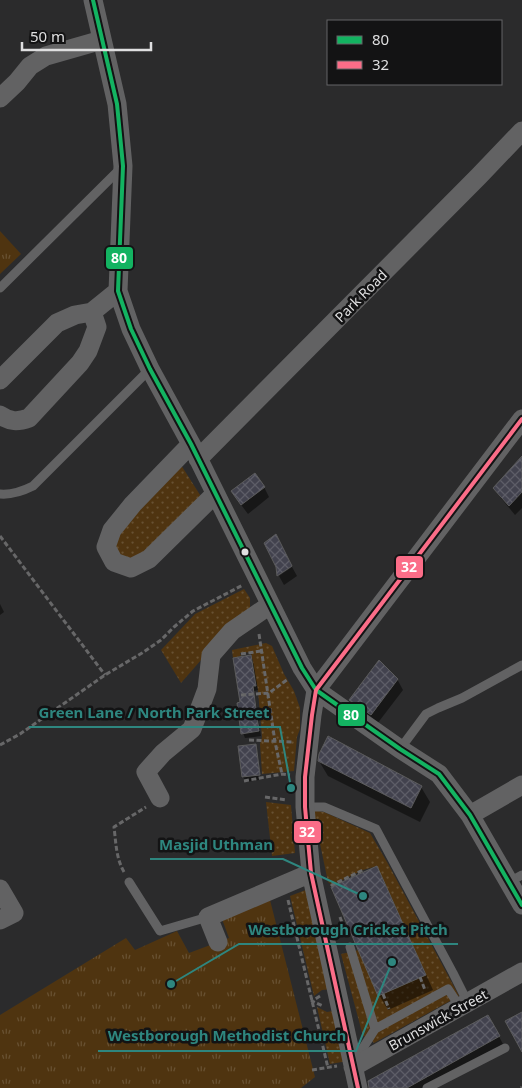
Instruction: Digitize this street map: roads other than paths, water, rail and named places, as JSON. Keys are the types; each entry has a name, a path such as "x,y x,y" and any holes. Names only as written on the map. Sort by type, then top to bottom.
{"street":[{"path":"92,0 117,104 123,166 118,292 131,329 150,369 195,452 257,578 263,610 316,690 439,774 516,879 522,905"},
{"path":"0,98 30,66 46,56 102,40"},
{"name":"Park Road","path":"216,494 149,559 131,568 114,562 106,547 112,530 133,504 195,452 522,131"},
{"path":"0,380 56,323 75,315 92,312 118,292"},
{"path":"0,415 6,419 19,421 29,418 80,362 88,351 96,327 92,312"},
{"path":"358,1088 311,873 305,805 305,777 316,690 522,419"},
{"path":"160,798 146,772 162,753 192,729 208,689 211,655 232,631 263,610"},
{"path":"470,815 522,785"},
{"path":"218,942 208,917 311,873"},
{"path":"0,889 14,912 0,920"},
{"name":"Brunswick Street","path":"353,1066 522,972"}],"lane":[{"path":"0,288 123,166"},
{"path":"0,494 6,495 23,491 33,486 150,369"},
{"path":"400,749 426,714 462,698 522,665"},
{"path":"305,805 324,807 376,829 454,973 464,1005"},
{"path":"129,882 160,931 208,917"},
{"path":"350,947 375,1029"},
{"path":"353,1066 375,1029 448,989 464,1005"},
{"path":"427,1088 504,1048"}],"place":[{"name":"Green Lane / North Park Street","path":"291,788"},
{"name":"Masjid Uthman","path":"363,896"},
{"name":"Westborough Methodist Church","path":"392,962"},
{"name":"Westborough Cricket Pitch","path":"171,984"}]}
